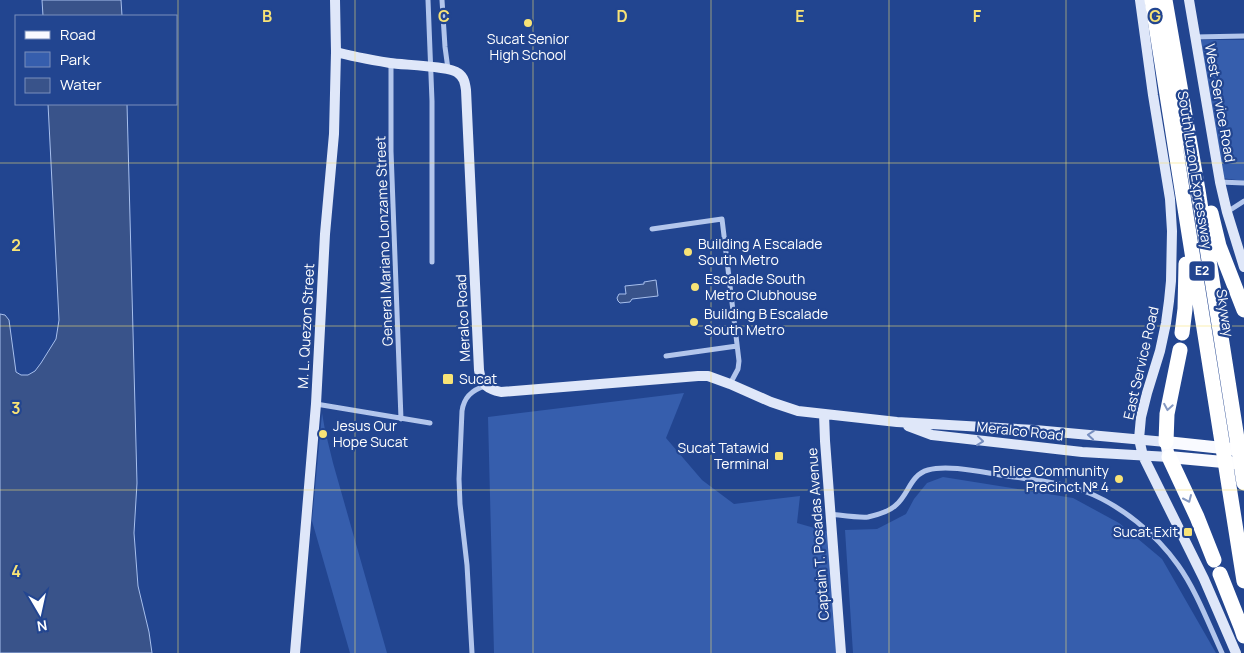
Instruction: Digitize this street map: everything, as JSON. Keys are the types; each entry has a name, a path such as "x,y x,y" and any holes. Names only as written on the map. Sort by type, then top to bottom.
{"highway":[{"name":"South Luzon Expressway","path":"1152,0 1244,581"},
{"name":"Skyway","path":"1157,0 1244,542"},
{"name":"Skyway","path":"1165,0 1198,190 1244,483"},
{"name":"South Luzon Expressway","path":"1175,0 1244,435"},
{"path":"1204,185 1219,246 1244,310"},
{"path":"1182,192 1186,270 1182,333"},
{"path":"1166,442 1167,414 1180,350"},
{"path":"1169,458 1197,517 1214,560"},
{"path":"1220,574 1244,636"}],"main road":[{"name":"M. L. Quezon Street","path":"296,653 316,404 325,234 334,134 335,0"},
{"name":"East Service Road","path":"1140,0 1170,199 1172,238 1171,281 1167,316 1160,351 1141,417 1140,439 1143,456 1204,579 1236,653"},
{"name":"West Service Road","path":"1189,0 1220,182 1227,212 1238,239 1244,267"},
{"path":"336,52 390,63 448,69"},
{"name":"Meralco Road","path":"448,69 459,73 464,80 466,90 476,332 480,378 493,390 501,392 708,376 771,402 798,410 897,422 1036,430 1166,442"},
{"name":"Captain T. Posadas Avenue","path":"826,414 846,653"},
{"name":"Meralco Road","path":"897,422 932,435 1082,452 1169,458"},
{"path":"1244,450 1166,442 1169,458 1244,464"},
{"name":"Captain T. Posadas Avenue","path":"834,514 841,653"}],"street":[{"path":"428,0 431,66 432,262"},
{"path":"442,0 448,69"},
{"path":"1195,37 1244,36"},
{"name":"General Mariano Lonzame Street","path":"390,63 391,151 401,419"},
{"path":"1220,182 1244,183"},
{"path":"1227,212 1244,201"},
{"path":"652,229 722,219 738,362 738,369 730,384"},
{"path":"666,356 737,346"},
{"path":"472,653 460,504 459,479 462,411 465,399 478,388 486,385"},
{"path":"316,404 430,423"},
{"path":"834,514 866,517 883,513 896,505 914,478 920,473 937,468 1044,481 1085,492 1101,499 1134,520 1162,545 1188,581 1222,653"}],"green space":[{"path":"1201,40 1244,40 1244,181 1221,178"},
{"path":"684,393 666,438 702,480 734,504 800,496 797,523 832,533 837,653 494,653 488,417"},
{"path":"322,413 333,463 387,653 350,653 312,521"},
{"path":"943,477 1073,498 1119,523 1162,559 1216,653 853,653 845,530 877,529 906,514 914,499 927,483"}],"water":[{"path":"42,0 121,0 122,15 43,15"},
{"path":"48,105 127,105 137,483 134,533 138,586 152,653 0,653 0,314 5,315 9,320 16,372 21,375 28,375 35,371 41,363 56,339 59,320"},
{"path":"656,280 658,296 632,299 630,302 620,303 618,301 619,294 626,294 625,286 644,284 644,282"}],"place":[{"name":"Sucat Senior High School","path":"528,23"},
{"name":"Building A Escalade South Metro","path":"688,252"},
{"name":"Escalade South Metro Clubhouse","path":"695,287"},
{"name":"Building B Escalade South Metro","path":"694,322"},
{"name":"Sucat","path":"448,379"},
{"name":"Jesus Our Hope Sucat","path":"323,434"},
{"name":"Sucat Tatawid Terminal","path":"779,456"},
{"name":"Police Community Precinct № 4","path":"1119,479"},
{"name":"Sucat Exit","path":"1188,532"}]}
